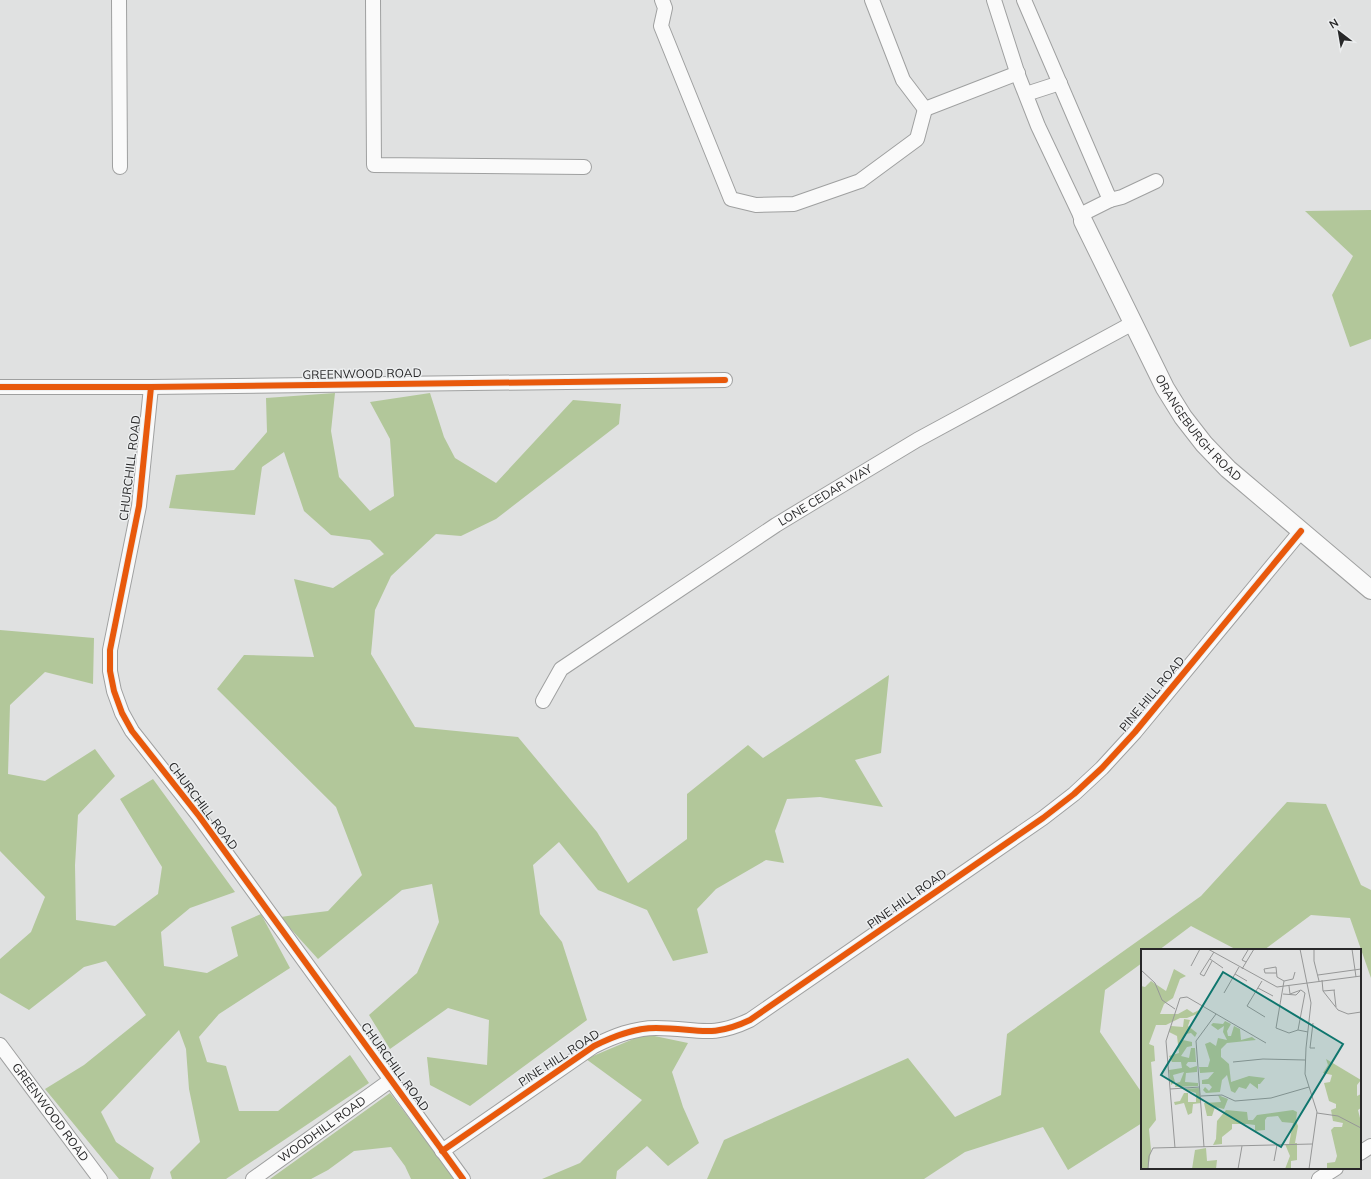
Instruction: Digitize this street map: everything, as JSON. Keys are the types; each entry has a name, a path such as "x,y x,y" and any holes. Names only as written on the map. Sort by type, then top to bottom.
{"main road":[{"name":"ORANGEBURGH ROAD","path":"1081,218 1165,388 1183,417 1204,444 1228,469 1371,590"}],"street":[{"path":"119,0 120,167"},
{"path":"373,0 374,165 584,168"},
{"path":"662,0 665,8 661,26 731,199 756,205 794,204 860,181 917,139 925,109"},
{"path":"872,0 903,80 925,109"},
{"path":"994,0 1018,73 1038,126 1081,218 1110,200 1122,197 1156,181"},
{"path":"1024,0 1110,200"},
{"path":"925,109 1018,73"},
{"path":"1026,94 1060,83"},
{"name":"LONE CEDAR WAY","path":"543,701 561,669 776,525 917,440 1133,323"},
{"name":"GREENWOOD ROAD","path":"0,387 151,387 725,380"},
{"name":"CHURCHILL ROAD","path":"151,387 139,506 110,650 110,671 114,691 122,713 132,731 199,816 463,1179"},
{"name":"PINE HILL ROAD","path":"442,1151 594,1046 613,1037 632,1031 655,1028 719,1032 736,1027 750,1020 1044,818 1102,768 1135,732 1301,531"},
{"name":"GREENWOOD ROAD","path":"0,1045 100,1179"},
{"name":"WOODHILL ROAD","path":"252,1179 391,1080"},
{"path":"1361,1152 1371,1146"},
{"path":"1320,1179 1335,1169"}],"green space":[{"path":"1371,210 1371,339 1350,347 1332,295 1353,256 1305,211"},
{"path":"335,393 331,431 339,477 370,511 394,496 390,439 370,402 430,393 444,437 455,458 496,483 573,400 621,404 619,424 496,519 461,536 436,534 391,576 375,610 371,654 415,727 518,737 597,832 628,883 687,839 687,794 748,745 763,758 889,675 881,753 855,760 883,807 820,797 787,799 775,831 784,863 766,860 716,889 697,909 708,953 673,961 647,910 598,890 559,842 533,865 540,914 562,942 587,1020 470,1106 430,1085 427,1057 487,1065 489,1020 448,1008 390,1049 369,1015 417,973 439,922 432,884 402,890 318,959 280,917 328,911 362,875 336,807 217,689 244,655 314,657 294,579 333,588 384,554 370,540 331,535 304,511 284,452 262,467 255,515 169,508 176,475 234,470 267,432 266,398"},
{"path":"0,630 94,638 93,684 45,672 10,705 8,774 45,781 95,749 115,776 78,815 75,865 76,920 115,926 158,894 162,867 120,799 153,779 235,892 190,908 161,932 164,966 207,973 238,956 231,927 261,914 290,968 219,1014 199,1037 207,1062 226,1066 239,1111 278,1111 350,1055 369,1083 226,1179 172,1179 170,1172 200,1142 189,1089 186,1049 179,1030 101,1112 116,1142 154,1168 150,1179 119,1179 45,1089 84,1065 146,1015 106,961 84,967 29,1010 0,993 0,959 31,932 45,897 0,851"},
{"path":"1287,802 1326,804 1361,885 1371,890 1371,978 1350,918 1311,915 1265,949 1235,949 1191,926 1160,949 1141,949 1141,964 1105,990 1100,1032 1141,1092 1141,1124 1068,1170 1043,1127 965,1152 924,1179 707,1179 724,1140 908,1058 955,1117 1001,1095 1007,1034 1201,896"},
{"path":"645,1034 688,1043 672,1072 683,1107 699,1143 668,1166 647,1146 617,1171 616,1179 542,1179 580,1163 642,1100 586,1059"},
{"path":"390,1093 455,1179 411,1179 405,1166 391,1147 354,1151 328,1170 311,1179 270,1179"}],"cycle path":[{"path":"0,387 151,387 725,380"},
{"path":"151,387 139,506 110,650 110,671 114,691 122,713 132,731 199,816 463,1179"},
{"path":"442,1151 594,1046 609,1039 624,1033 648,1028 713,1031 736,1026 750,1020 1043,818 1074,794 1102,768 1135,732 1301,531"}]}
